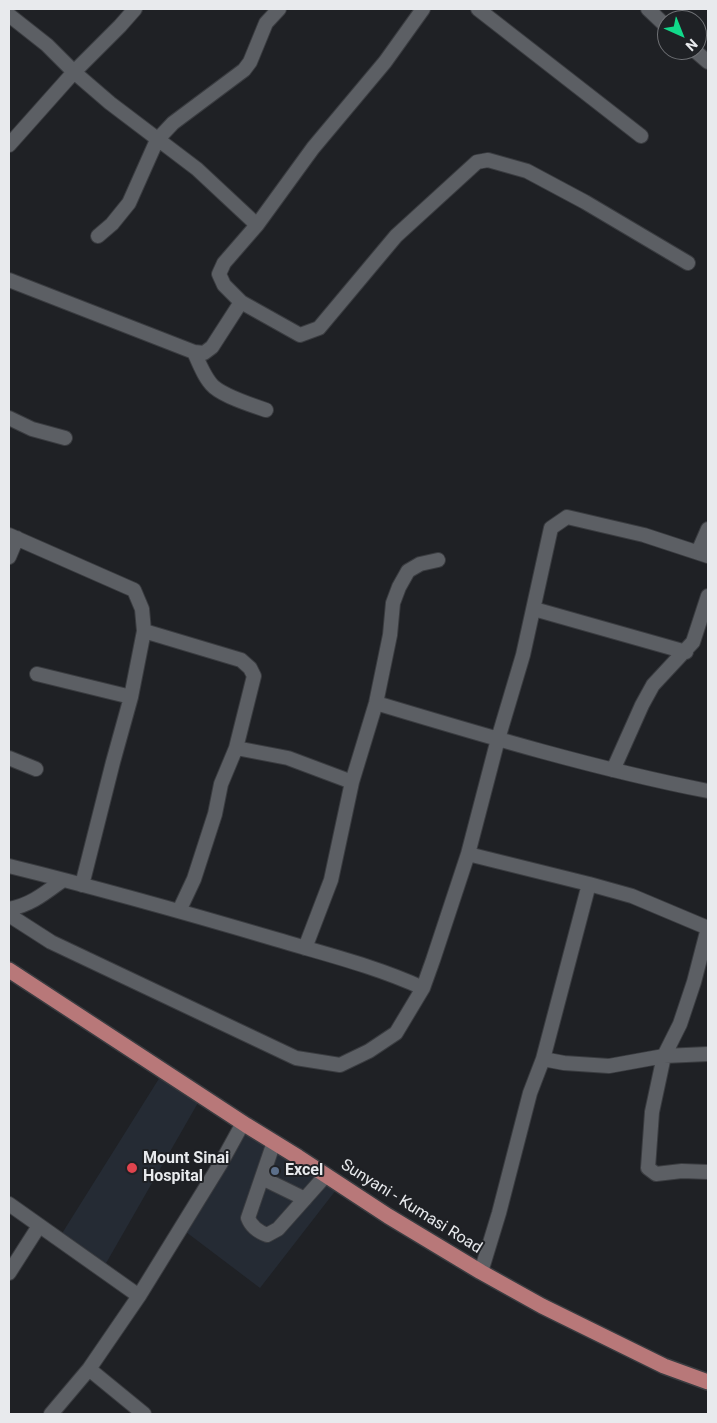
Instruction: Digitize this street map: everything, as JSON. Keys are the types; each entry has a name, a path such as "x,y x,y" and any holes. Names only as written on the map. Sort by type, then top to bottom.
{"main road":[{"name":"Sunyani - Kumasi Road","path":"9,970 388,1216 481,1272 542,1306 664,1366 708,1382"}],"street":[{"path":"9,146 74,72 120,26 134,9"},
{"path":"98,236 112,224 129,203 157,140 173,123 244,70 253,55 266,23 279,9"},
{"path":"422,9 385,62 313,148 257,224 224,263 219,274 224,285 241,302 300,335 319,328 396,236 477,162 488,160 527,171 585,202 688,263"},
{"path":"478,9 641,136"},
{"path":"9,15 47,45 74,72 157,140 197,169 257,224"},
{"path":"9,280 194,352 204,353 212,347 241,302"},
{"path":"194,352 202,370 214,387 242,402 266,410"},
{"path":"9,418 32,429 65,438"},
{"path":"9,915 52,942 296,1058 340,1065 369,1051 396,1033 422,988 433,960 468,854 498,739 524,655 551,528 567,517 644,534 703,554 708,529"},
{"path":"9,557 13,536 134,590 142,609 144,631 131,697 112,762 82,885"},
{"path":"305,948 331,880 352,782 376,703 390,635 394,603 399,587 408,572 420,564 438,560"},
{"path":"613,770 642,704 654,684 686,652 692,642 708,596"},
{"path":"534,609 686,652"},
{"path":"144,631 241,660 250,668 254,676 236,748 221,784 215,814 194,879 179,911"},
{"path":"37,674 131,697"},
{"path":"376,703 613,770 660,782 708,791"},
{"path":"236,748 288,758 352,782"},
{"path":"9,758 36,769"},
{"path":"468,854 632,896 708,928 680,1024 664,1056 652,1112 648,1168 656,1174 682,1171 708,1172"},
{"path":"9,866 179,911 339,957 422,988"},
{"path":"9,909 21,907 37,899 63,880"},
{"path":"481,1272 499,1213 530,1093 543,1059 590,884"},
{"path":"543,1059 564,1063 609,1066 664,1056 708,1054"},
{"path":"51,1414 89,1369 139,1296 221,1163 243,1123"},
{"path":"274,1142 248,1218 254,1227 264,1234 267,1235 278,1229 326,1175"},
{"path":"262,1178 305,1198"},
{"path":"9,1204 139,1296"},
{"path":"9,1273 39,1226"},
{"path":"89,1369 144,1414"}],"shaded area":[{"name":"Mount Sinai Hospital","path":"160,1077 199,1101 105,1265 61,1235"},
{"path":"246,1131 336,1190 260,1288 186,1232"}],"place":[{"name":"Mount Sinai Hospital","path":"132,1168"},
{"name":"Excel","path":"275,1171"}]}
